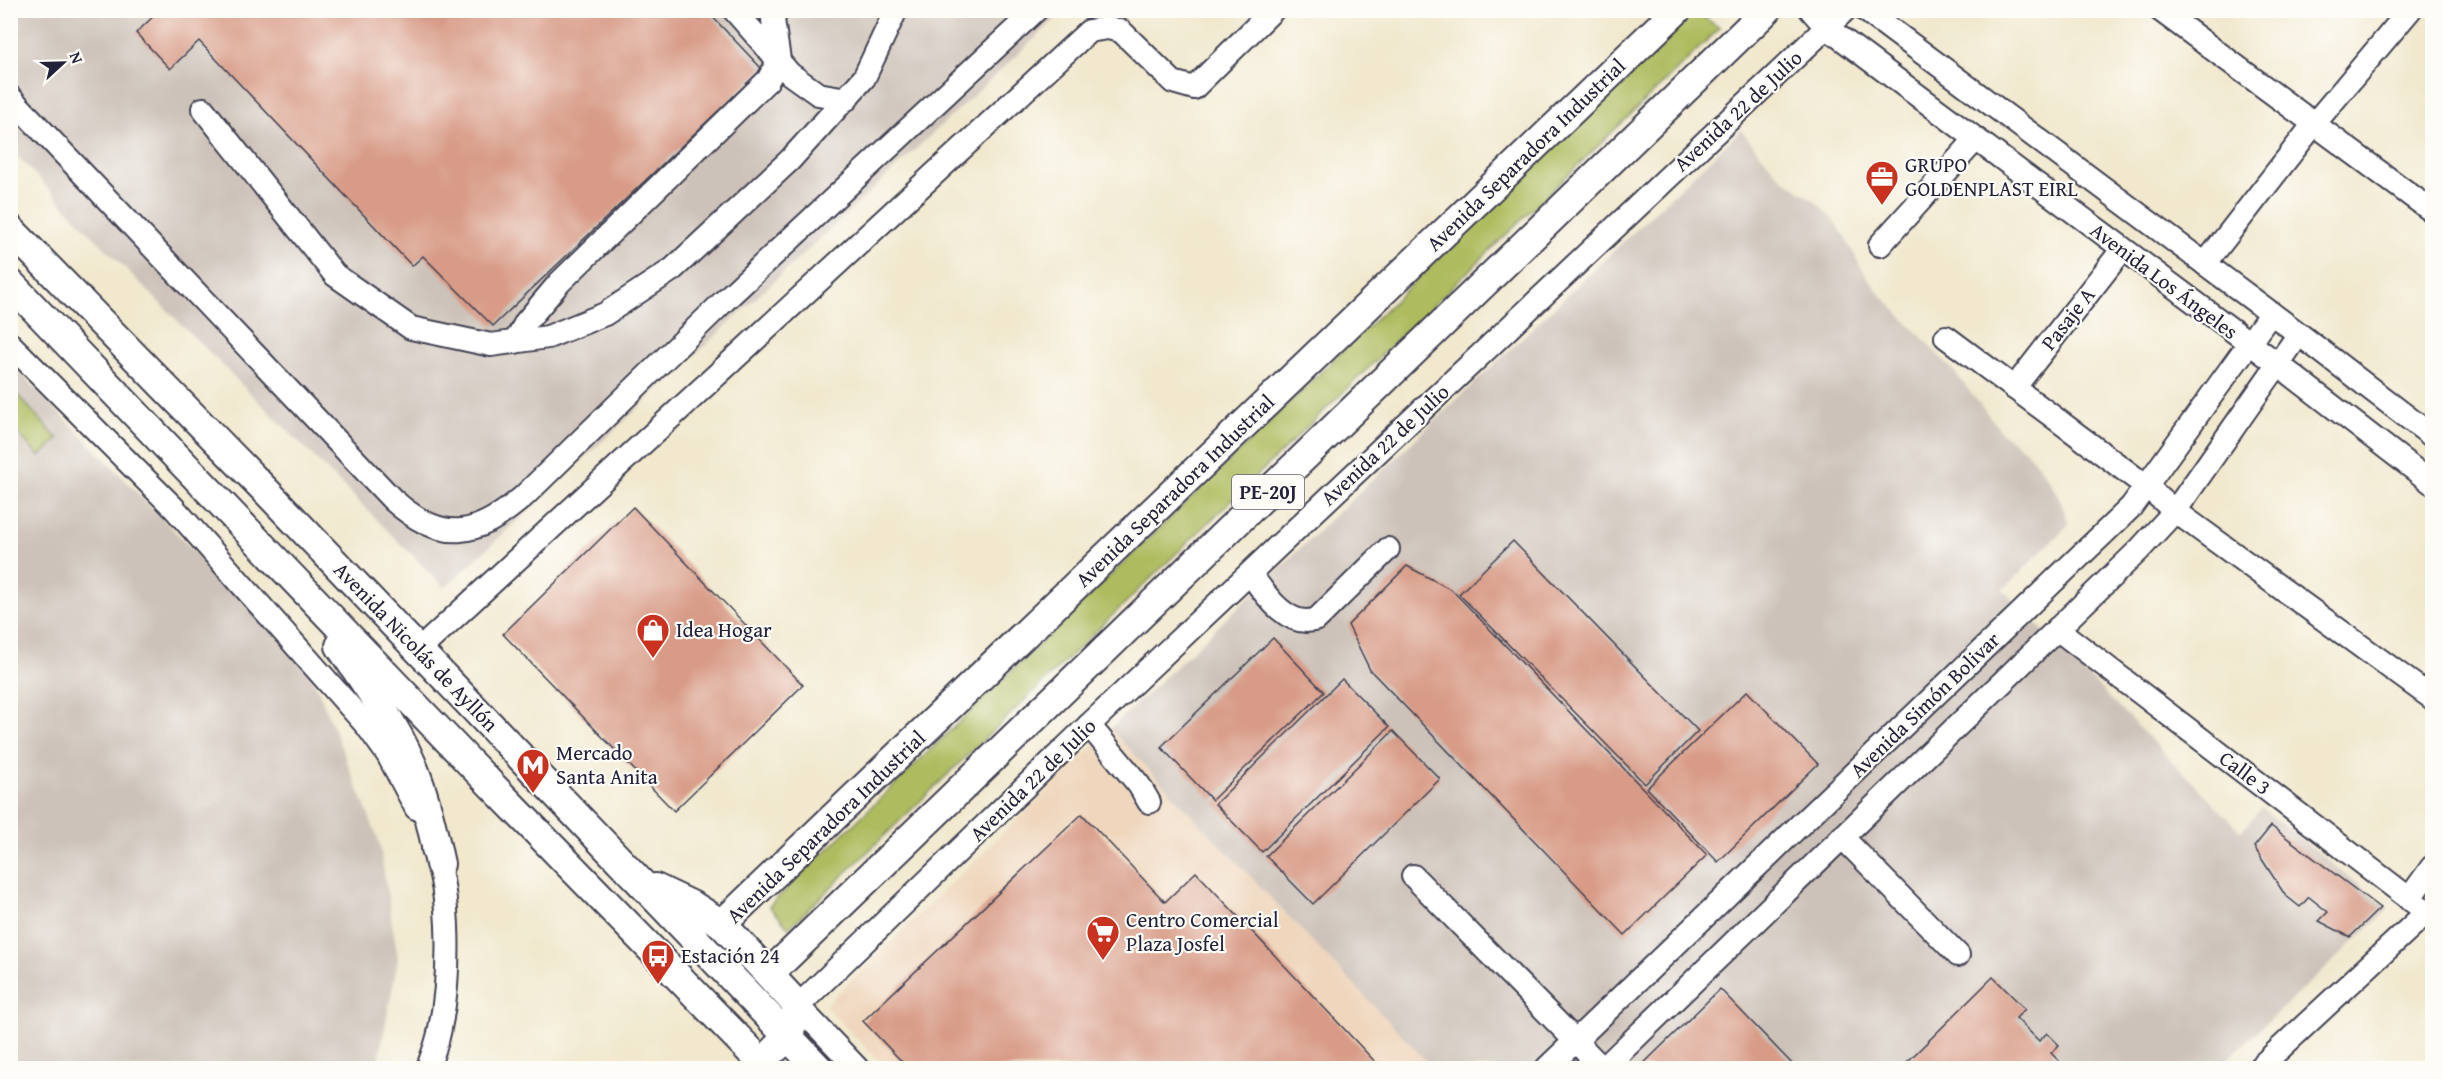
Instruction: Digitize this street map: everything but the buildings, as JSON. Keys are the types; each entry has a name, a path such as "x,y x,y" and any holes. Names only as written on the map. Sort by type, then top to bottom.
{"main road":[{"name":"Avenida Separadora Industrial","path":"798,1006 722,924 1677,10"},
{"name":"PE-20J","path":"769,974 1767,10"},
{"name":"Avenida Nicolás de Ayllón","path":"10,229 419,650 818,1068"},
{"name":"Avenida Nicolás de Ayllón","path":"10,283 759,1066"},
{"path":"303,588 397,734 418,778 431,821 440,864"},
{"path":"638,878 695,907 722,924"},
{"path":"759,1066 788,1037 798,1006"}],"street":[{"path":"734,10 790,74 818,94 847,99"},
{"path":"515,342 526,322 559,283 768,80 779,60 773,20 777,10"},
{"path":"203,109 335,275 411,328 491,345 548,338 605,314 673,269 790,160 864,78 896,10"},
{"path":"10,97 393,500 409,514 430,527 472,529 508,510 524,496 724,302 1036,10"},
{"path":"419,650 1089,31 1108,28 1120,31 1173,82 1194,88 1273,10"},
{"name":"Avenida Los Ángeles","path":"1811,10 1826,27 2249,345 2279,365 2433,483"},
{"name":"Avenida 22 de Julio","path":"798,1006 1089,725 1845,10"},
{"name":"Avenida Los Ángeles","path":"1865,10 2433,436"},
{"path":"2205,264 2314,124 2410,10"},
{"path":"2169,13 2433,212"},
{"path":"1880,244 1976,139"},
{"name":"Pasaje A","path":"2014,388 2122,250"},
{"name":"Avenida Simón Bolivar","path":"1547,1068 2131,507 2271,313"},
{"name":"Avenida Simón Bolivar","path":"1603,1068 2139,550 2175,511 2299,334"},
{"path":"1946,337 2146,486 2175,511 2433,698"},
{"path":"10,344 174,508 367,726 388,755 406,786 440,864 445,916 447,975 440,1029 428,1068"},
{"path":"1250,573 1271,602 1295,618 1308,623 1317,619 1388,549"},
{"name":"Calle 3","path":"2057,628 2423,909"},
{"path":"1089,725 1139,785 1149,802"},
{"path":"1842,837 1958,955"},
{"path":"2259,1068 2423,909 2433,867"},
{"path":"1413,876 1603,1068"},
{"path":"798,1006 857,1068"}],"shaded area":[{"path":"11,11 1064,11 445,588 92,235 11,149"},
{"path":"1741,130 1778,175 1816,202 1832,218 1846,238 1860,266 1880,294 1953,370 2004,435 2025,450 2043,471 2058,495 2069,524 2003,590 2241,831 2262,808 2389,909 2218,1068 1433,1068 1110,729"},
{"path":"10,362 310,670 379,841 398,959 377,1068 11,1068"},
{"name":"Centro Comercial Plaza Josfel","path":"1110,729 1433,1068 886,1068 825,1006"}],"green space":[{"path":"1694,11 1720,28 789,928 769,906"},
{"path":"10,387 58,439 39,457 15,429 11,429"}],"place":[{"name":"GRUPO GOLDENPLAST EIRL","path":"1882,206"},
{"name":"Idea Hogar","path":"653,659"},
{"name":"Mercado Santa Anita","path":"533,794"},
{"name":"Centro Comercial Plaza Josfel","path":"1103,961"},
{"name":"Estación 24","path":"658,985"}]}
